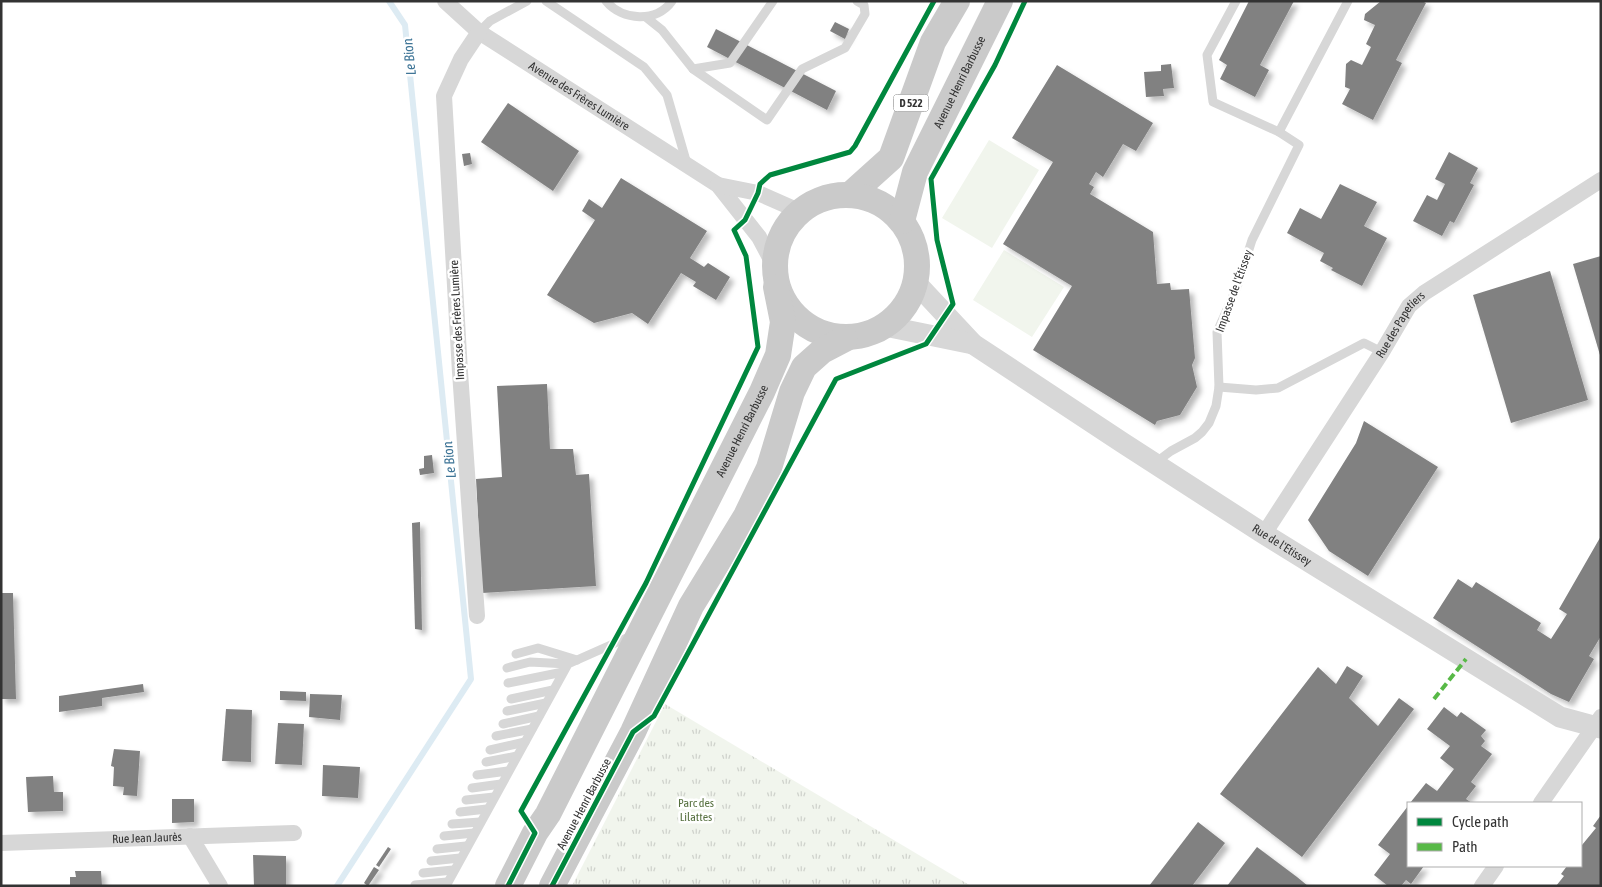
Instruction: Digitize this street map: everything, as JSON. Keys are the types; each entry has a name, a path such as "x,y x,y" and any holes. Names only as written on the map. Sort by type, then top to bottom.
{"main road":[{"name":"D 522","path":"851,194 891,158 933,42 957,1"},
{"name":"Avenue Henri Barbusse","path":"902,221 914,172 1000,1"},
{"path":"837,194 851,194 878,202 902,221 917,255 916,283 909,301 893,321 870,335 845,339 815,332 791,314 776,277 774,258 782,233 799,211 820,198 837,194"},
{"name":"Avenue Henri Barbusse","path":"508,886 535,833 548,814 762,392 778,355 783,322 776,277"},
{"name":"Avenue Henri Barbusse","path":"552,886 633,732 691,606 746,516 770,468 792,392 804,367 822,351 845,339"}],"street":[{"name":"Avenue des Frères Lumière","path":"445,1 479,32 718,185 759,237 776,277"},
{"name":"Impasse des Frères Lumière","path":"477,616 460,372 444,96 461,59 479,32"},
{"name":"Rue des Papetiers","path":"1264,534 1410,306 1424,293 1601,180"},
{"name":"Avenue des Frères Lumière","path":"718,185 758,193 799,211"},
{"name":"Rue de l'Etissey","path":"916,283 973,344 1154,463 1264,534 1560,717 1599,724"},
{"name":"Rue de l'Etissey","path":"885,326 973,344"},
{"path":"1542,802 1599,724"},
{"name":"Rue Jean Jaurès","path":"1,842 294,833"},
{"path":"190,836 220,886"},
{"path":"1482,886 1495,867"}],"lane":[{"path":"479,32 490,21 527,1"},
{"path":"546,1 644,67 667,95 687,165"},
{"path":"606,1 625,16 647,18 668,8 672,1"},
{"path":"693,69 730,63 773,1"},
{"path":"647,18 662,30 693,69 767,120 802,69 845,48 865,14 864,5 857,1"},
{"path":"1236,1 1207,55 1213,102 1279,132 1348,1"},
{"name":"Impasse de l'Étissey","path":"1154,463 1202,432 1209,424 1216,406 1218,387 1217,332 1237,286 1252,240 1299,145 1279,132"},
{"path":"1218,387 1256,390 1278,388 1364,343 1382,352"},
{"path":"508,683 566,668 577,660 639,633"},
{"path":"516,654 538,648 577,660"},
{"path":"507,668 530,662 566,668"},
{"path":"415,885 446,884 566,668"},
{"path":"511,699 553,690"},
{"path":"508,711 546,704"},
{"path":"503,724 539,716"},
{"path":"496,736 532,729"},
{"path":"490,750 524,742"},
{"path":"486,762 516,756"},
{"path":"477,776 508,771"},
{"path":"472,788 501,784"},
{"path":"466,800 494,797"},
{"path":"460,812 487,810"},
{"path":"452,824 480,822"},
{"path":"444,836 474,833"},
{"path":"438,849 466,846"},
{"path":"432,861 460,858"},
{"path":"423,873 453,870"}],"green space":[{"path":"989,140 1039,170 992,248 942,218"},
{"path":"1004,250 1064,287 1032,337 973,300"},
{"name":"Parc des Lilattes","path":"665,704 971,886 572,886"}],"building":[{"path":"1249,1 1294,1 1260,65 1269,70 1255,97 1220,79 1227,65 1219,60"},
{"path":"1381,1 1422,1 1426,3 1396,60 1402,63 1373,120 1342,104 1350,89 1345,87 1346,64 1351,60 1362,65 1371,47 1366,44 1375,25 1364,20 1365,14"},
{"path":"835,22 849,29 845,39 830,31"},
{"path":"716,29 836,91 827,110 707,47"},
{"path":"1171,64 1174,88 1163,89 1164,96 1146,97 1144,72 1161,71 1161,65"},
{"path":"1057,65 1153,123 1136,151 1123,144 1103,177 1096,172 1089,184 1094,187 1090,194 1153,232 1157,284 1170,283 1171,290 1189,289 1195,358 1192,365 1197,387 1180,415 1157,421 1155,425 1033,350 1072,286 1003,244 1053,162 1012,138"},
{"path":"508,103 579,151 553,191 481,142"},
{"path":"1449,152 1478,168 1470,183 1474,185 1454,223 1450,221 1442,236 1413,221 1427,195 1437,200 1445,184 1435,179"},
{"path":"470,153 472,164 464,166 462,154"},
{"path":"621,178 707,231 690,258 704,267 708,263 730,277 716,300 693,286 696,282 681,273 648,324 632,313 594,323 547,295 595,220 582,211 589,199 602,208"},
{"path":"1340,184 1377,202 1364,226 1387,238 1362,286 1331,270 1333,268 1320,261 1324,253 1287,233 1300,208 1321,219"},
{"path":"1601,256 1601,355 1600,355 1573,264"},
{"path":"1550,271 1588,400 1511,423 1473,295"},
{"path":"547,384 550,449 573,449 576,475 589,474 596,586 482,593 476,479 502,477 497,386"},
{"path":"1364,421 1438,467 1368,576 1329,551 1308,520 1356,443"},
{"path":"432,455 434,473 420,475 419,469 424,468 424,456"},
{"path":"420,522 422,630 415,629 412,523"},
{"path":"1601,536 1601,636 1589,656 1594,659 1569,702 1551,694 1433,618 1458,579 1472,588 1476,582 1541,623 1537,630 1551,639 1567,614 1559,609"},
{"path":"1,593 13,593 16,699 1,699"},
{"path":"1347,666 1363,676 1349,698 1378,726 1399,698 1414,709 1302,857 1220,794 1318,667 1336,684"},
{"path":"143,684 144,692 102,698 102,706 59,712 59,696"},
{"path":"280,691 306,692 306,701 280,700"},
{"path":"310,694 342,695 340,720 309,717"},
{"path":"1444,707 1457,717 1461,712 1486,730 1481,736 1485,741 1481,746 1492,754 1471,782 1476,786 1466,799 1470,802 1411,802 1426,783 1437,791 1454,769 1440,758 1450,746 1427,729"},
{"path":"226,709 252,710 251,762 222,761"},
{"path":"278,723 304,724 302,765 275,764"},
{"path":"114,749 140,751 137,796 123,795 124,787 113,786 114,767 111,766"},
{"path":"323,765 360,767 358,798 322,796"},
{"path":"53,776 54,792 63,792 63,811 28,812 26,777"},
{"path":"172,799 194,799 194,822 172,823"},
{"path":"1407,807 1407,867 1423,867 1411,884 1406,880 1401,886 1388,886 1374,875 1390,854 1378,845"},
{"path":"1601,815 1601,886 1556,886 1564,876 1561,874 1566,867 1582,867 1582,845 1596,828 1593,826"},
{"path":"1198,822 1225,843 1192,886 1149,886"},
{"path":"388,847 391,849 379,867 376,865"},
{"path":"1257,847 1297,877 1308,886 1227,886"},
{"path":"253,855 286,856 286,885 254,886"},
{"path":"374,867 379,870 368,886 364,883"},
{"path":"75,871 101,871 102,886 70,886 70,877 76,877"}],"waterway":[{"name":"Le Bion","path":"337,886 471,679 405,25 389,1"}],"marked path":[{"path":"1434,699 1466,659"}],"cycle path":[{"path":"508,886 535,833 521,811 646,583 758,347 746,256 734,230 745,220 758,193 760,184 770,175 850,152 934,1"},
{"path":"552,886 633,732 654,716 836,379 926,344 953,304 937,240 931,179 995,65 1025,1"}]}
